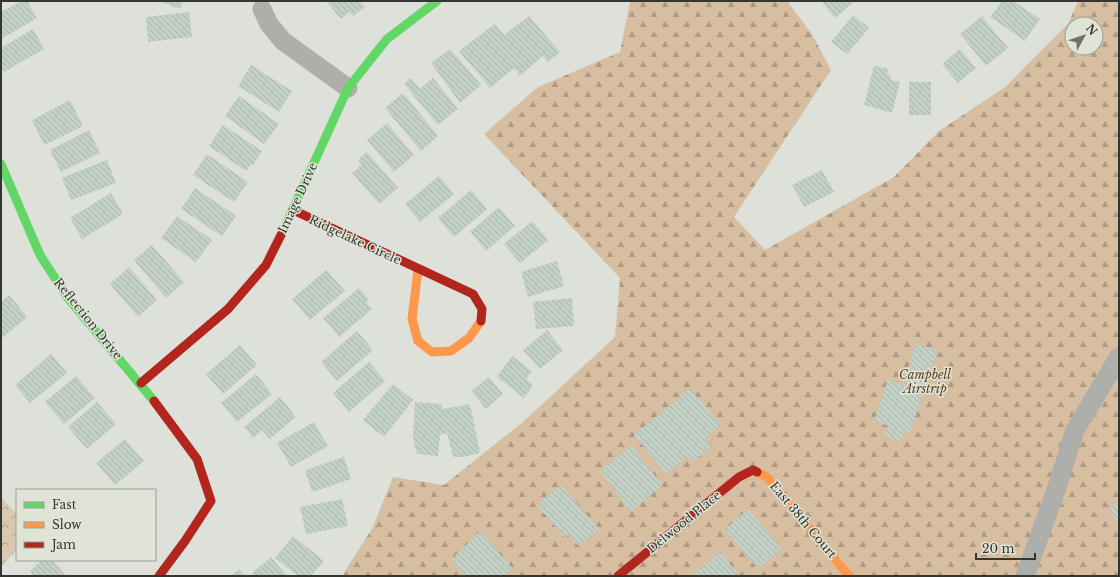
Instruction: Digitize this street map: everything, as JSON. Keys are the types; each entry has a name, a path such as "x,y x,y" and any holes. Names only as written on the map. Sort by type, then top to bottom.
{"street":[{"name":"Image Drive","path":"141,383 228,309 266,265 293,210 348,88 387,39 437,1"},
{"path":"262,8 270,24 283,41 348,88"},
{"name":"Reflection Drive","path":"1,164 40,255 68,298 141,383 197,459 211,501 185,541 159,576"},
{"name":"Ridgelake Circle","path":"293,210 418,270 473,294 482,309 481,322 469,338 451,351 432,352 418,341 412,319 418,270"},
{"path":"1024,576 1056,490 1075,430 1119,356"},
{"name":"Delwood Place","path":"618,576 739,477 753,470"},
{"name":"East 38th Court","path":"753,470 767,477 849,576"}],"green space":[{"name":"Campbell Airstrip","path":"630,1 787,1 812,34 831,70 734,217 765,250 894,177 939,131 1005,87 1064,28 1064,56 1104,56 1104,16 1071,16 1078,1 1119,1 1119,576 342,576 373,527 393,477 444,485 523,422 615,337 620,278 484,134 538,87 620,52"},
{"path":"1,497 16,513 16,550 1,567"}],"building":[{"path":"21,1 27,1 37,18 1,39 1,12"},
{"path":"159,1 183,1 180,9"},
{"path":"326,1 363,1 361,2 365,7 353,16 349,12 341,19"},
{"path":"821,1 855,1 835,18"},
{"path":"1002,1 1013,1 1040,19 1025,41 990,17"},
{"path":"189,12 192,37 148,42 146,17"},
{"path":"853,15 869,28 847,54 831,42"},
{"path":"529,16 560,52 548,62 543,56 520,76 514,68 490,88 459,51 495,24 504,35"},
{"path":"982,16 1008,48 986,66 960,34"},
{"path":"33,29 44,49 4,72 1,67 1,48"},
{"path":"450,49 481,85 460,103 431,63"},
{"path":"960,49 976,68 958,83 942,64"},
{"path":"251,65 292,91 279,112 238,86"},
{"path":"874,66 888,69 887,74 891,75 890,80 900,82 892,113 864,105"},
{"path":"411,78 420,89 433,78 458,109 438,125 404,84"},
{"path":"909,82 931,82 931,115 909,115"},
{"path":"403,93 438,136 421,151 385,108"},
{"path":"239,96 279,124 264,144 225,116"},
{"path":"70,100 83,126 44,145 32,120"},
{"path":"387,123 414,155 394,172 367,140"},
{"path":"223,125 262,151 253,165 251,164 246,171 209,146"},
{"path":"89,130 100,153 61,172 50,150"},
{"path":"367,152 398,188 379,204 352,173 362,165 358,160"},
{"path":"207,154 248,182 234,202 193,175"},
{"path":"107,160 116,183 71,200 62,178"},
{"path":"822,170 834,192 804,207 792,185"},
{"path":"439,176 454,194 420,222 405,204"},
{"path":"195,188 236,216 222,236 181,209"},
{"path":"471,190 487,209 454,237 438,218"},
{"path":"111,193 123,214 82,239 70,218"},
{"path":"499,207 515,226 486,251 470,232"},
{"path":"177,216 212,240 196,262 161,238"},
{"path":"532,221 548,240 520,263 504,244"},
{"path":"152,245 184,282 166,298 134,260"},
{"path":"557,261 564,286 528,297 521,272"},
{"path":"129,267 157,300 138,317 110,284"},
{"path":"326,270 345,291 310,320 292,299"},
{"path":"359,288 369,300 366,302 372,309 339,337 323,318"},
{"path":"9,295 27,317 1,339 1,302"},
{"path":"572,298 574,326 536,329 533,302"},
{"path":"547,330 563,350 540,369 523,350"},
{"path":"357,331 373,350 337,381 321,362"},
{"path":"916,344 937,350 910,432 904,430 901,442 884,436 888,426 874,421 888,380 903,385"},
{"path":"240,345 257,365 223,394 206,374"},
{"path":"51,354 67,373 30,403 15,385"},
{"path":"512,356 532,371 526,379 533,385 524,398 497,377"},
{"path":"369,362 385,381 349,412 333,393"},
{"path":"256,374 272,394 237,422 221,403"},
{"path":"76,376 95,398 64,424 45,402"},
{"path":"489,377 503,394 486,409 471,391"},
{"path":"393,384 413,400 384,437 363,420"},
{"path":"690,389 721,425 705,438 712,446 692,462 687,456 666,474 634,435"},
{"path":"280,397 296,417 270,439 262,430 253,438 244,427"},
{"path":"97,402 116,424 87,449 68,427"},
{"path":"415,402 441,404 443,409 470,404 480,453 463,457 453,457 447,433 440,435 438,456 417,454 413,438"},
{"path":"314,422 328,446 291,467 277,443"},
{"path":"125,439 144,461 115,485 96,463"},
{"path":"631,445 662,485 631,512 600,471"},
{"path":"344,457 351,479 312,492 305,470"},
{"path":"561,485 599,529 579,546 569,534 565,538 537,505"},
{"path":"342,499 348,526 306,534 300,507"},
{"path":"1119,501 1119,524 1108,510"},
{"path":"748,509 782,549 758,569 725,529"},
{"path":"480,531 512,568 502,576 465,576 451,560"},
{"path":"293,536 324,561 311,576 298,576 275,558"},
{"path":"720,552 738,574 736,576 691,576"},
{"path":"271,557 287,576 254,576 252,573"},
{"path":"41,561 53,561 66,576 34,576 30,571"},
{"path":"239,569 245,576 231,576"}],"traffic: fast":[{"path":"282,233 348,88 387,39 437,1"},
{"path":"1,164 40,255 68,298 154,401"}],"traffic: slow":[{"path":"418,270 412,319 418,341 432,352 451,351 469,338 481,321"},
{"path":"757,472 767,477 849,576"}],"traffic: jam":[{"path":"293,210 473,294 482,309 481,321"},
{"path":"141,383 228,309 266,265 282,233"},
{"path":"154,401 197,459 211,501 185,541 159,576"},
{"path":"618,576 739,477 753,470 757,472"}]}
